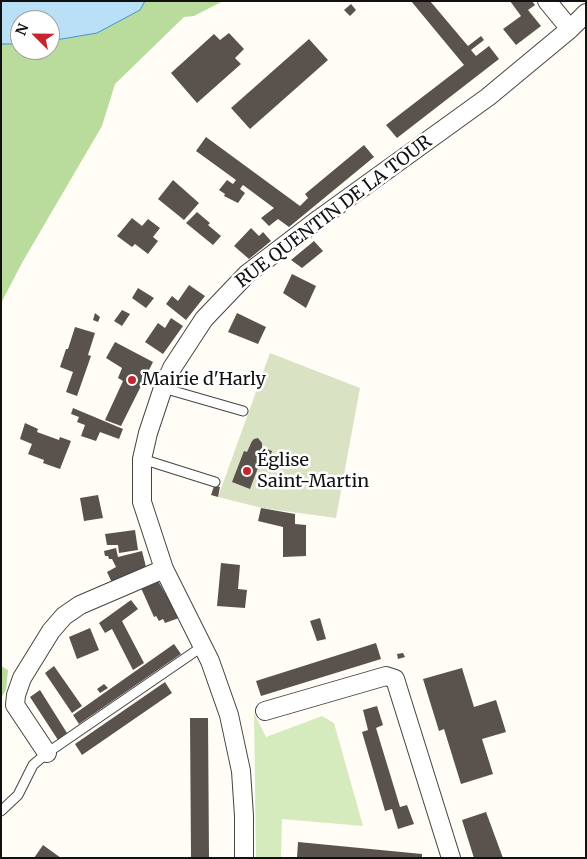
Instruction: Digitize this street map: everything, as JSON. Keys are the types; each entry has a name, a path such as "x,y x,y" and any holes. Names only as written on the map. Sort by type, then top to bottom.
{"street":[{"path":"546,1 570,29"},
{"name":"RUE QUENTIN DE LA TOUR","path":"244,858 241,771 229,715 210,661 164,568 142,502 142,459 148,433 163,388 172,368 204,319 247,274 319,219 488,97 586,14"},
{"path":"47,753 15,705 16,695 22,678 51,631 64,616 80,605 164,568"},
{"path":"265,711 386,676 395,680 451,858"}],"lane":[{"path":"163,388 243,411"},
{"path":"142,459 215,482"},
{"path":"1,811 18,795 33,766 47,753 203,646"}],"green space":[{"path":"1,1 223,1 194,16 184,17 115,84 102,126 23,261 1,303"},
{"path":"270,353 360,388 336,518 262,508 218,497"},
{"path":"1,666 8,670 6,690 1,698"},
{"path":"254,713 266,737 322,716 334,723 363,826 282,819 281,858 256,858"}],"water":[{"path":"1,1 145,1 140,10 97,33 60,39 60,10 10,10 10,44 1,44"}],"building":[{"path":"411,1 430,1 468,46 481,36 484,40 471,50 476,56 489,46 499,59 397,138 386,125 464,65"},
{"path":"510,1 532,1 535,5 528,10 541,26 516,45 503,29 521,16"},
{"path":"351,4 356,10 350,16 344,10"},
{"path":"229,33 244,49 235,58 241,64 197,103 171,73 214,34 220,40"},
{"path":"309,39 328,60 250,129 231,108"},
{"path":"206,137 300,206 308,198 305,194 364,145 374,157 289,227 278,219 269,226 261,218 274,208 243,185 240,189 245,193 238,203 224,196 225,194 219,190 227,180 233,184 236,180 196,151"},
{"path":"173,180 199,203 184,220 158,199"},
{"path":"197,212 221,236 213,245 186,223"},
{"path":"132,218 142,226 148,219 160,228 153,237 158,241 148,254 135,244 132,247 117,236"},
{"path":"251,228 259,236 263,232 271,241 249,259 234,246"},
{"path":"314,241 323,251 302,268 291,260"},
{"path":"292,274 316,286 306,308 283,293"},
{"path":"189,285 205,296 186,320 166,304 172,296 178,301"},
{"path":"138,288 154,298 146,308 132,298"},
{"path":"122,310 130,314 122,326 114,321"},
{"path":"95,313 100,317 98,322 93,320"},
{"path":"237,313 266,327 258,344 228,332"},
{"path":"171,318 183,326 163,354 145,342 158,323 165,328"},
{"path":"75,327 95,333 88,355 91,356 77,396 66,392 73,372 60,367"},
{"name":"Mairie d'Harly","path":"115,342 153,362 121,426 105,420 123,381 118,378 122,368 106,358"},
{"path":"73,408 123,429 119,439 100,432 96,441 81,436 85,425 77,422 79,417 71,414"},
{"path":"25,423 38,429 37,432 59,440 60,437 71,441 60,469 43,463 44,460 28,454 32,444 20,439"},
{"name":"Église Saint-Martin","path":"258,438 262,443 262,447 272,451 269,459 262,457 250,489 232,482 244,451 247,452 252,441"},
{"path":"214,486 220,487 218,497 211,495"},
{"path":"98,495 103,518 84,521 80,498"},
{"path":"261,508 295,514 295,524 306,525 306,556 283,557 283,527 258,521"},
{"path":"135,530 138,550 119,553 118,545 107,545 105,534"},
{"path":"116,548 118,557 142,551 147,571 113,585 107,572 116,567 112,559 105,556 104,551"},
{"path":"221,563 240,565 238,589 247,590 245,608 217,606"},
{"path":"157,579 179,618 165,623 163,619 159,621 156,616 154,617 141,588"},
{"path":"131,600 138,609 122,621 144,663 133,670 112,629 105,633 99,623"},
{"path":"320,618 326,639 317,641 310,621"},
{"path":"90,628 99,650 77,659 69,637"},
{"path":"376,643 381,659 261,696 256,681"},
{"path":"174,644 181,654 79,724 73,715"},
{"path":"403,653 405,657 398,659 397,654"},
{"path":"54,666 82,706 72,713 45,673"},
{"path":"462,668 474,707 496,700 506,732 482,739 493,774 461,784 444,729 439,731 423,679"},
{"path":"165,682 172,693 82,755 75,744"},
{"path":"104,684 108,688 100,693 97,689"},
{"path":"40,690 67,733 58,740 30,697"},
{"path":"377,706 383,725 376,728 400,807 407,805 414,824 398,829 392,809 385,811 362,732 368,730 363,710"},
{"path":"190,718 208,718 209,858 191,858"},
{"path":"486,812 503,858 474,858 462,820"},
{"path":"298,842 422,854 422,858 297,858"},
{"path":"43,845 61,858 34,858"}],"place":[{"name":"Mairie d'Harly","path":"132,380"},
{"name":"Église Saint-Martin","path":"247,471"}]}
